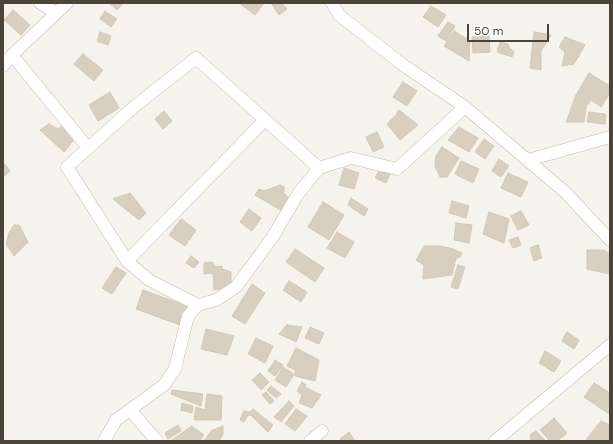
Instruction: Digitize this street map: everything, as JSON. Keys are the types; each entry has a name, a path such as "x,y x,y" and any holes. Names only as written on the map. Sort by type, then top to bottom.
{"street":[{"path":"40,3 56,13"},
{"path":"3,66 12,55 67,3"},
{"path":"332,3 339,15 403,65 465,107 528,160 565,192 610,240"},
{"path":"12,55 88,148"},
{"path":"198,305 149,280 126,261 67,167 135,106 196,58 319,168"},
{"path":"104,441 116,420 164,385 168,380 175,369 188,316 198,305 216,300 236,287 272,238 298,194 319,168 351,158 397,169 465,107"},
{"path":"126,261 265,120"},
{"path":"528,160 610,137"},
{"path":"495,441 610,345"},
{"path":"130,410 156,441"},
{"path":"310,441 322,431"}],"building":[{"path":"109,3 124,3 117,10"},
{"path":"239,3 264,3 255,15"},
{"path":"271,3 282,3 287,9 279,15"},
{"path":"431,6 446,15 438,27 423,17"},
{"path":"13,10 30,25 21,35 4,20"},
{"path":"105,11 117,19 111,27 100,19"},
{"path":"448,22 455,26 446,41 438,36"},
{"path":"454,31 470,41 469,61 444,46"},
{"path":"100,32 111,36 108,45 97,41"},
{"path":"534,32 551,35 541,51 541,70 530,68"},
{"path":"489,36 490,52 473,53 472,37"},
{"path":"565,37 585,45 574,64 562,66 565,52 559,47"},
{"path":"500,42 508,44 514,52 512,57 497,52"},
{"path":"83,54 103,70 94,81 74,64"},
{"path":"589,73 610,86 610,93 601,107 591,100 586,107 584,122 566,122 576,95"},
{"path":"403,82 417,91 407,106 393,97"},
{"path":"110,92 119,108 98,121 89,105"},
{"path":"399,110 418,125 400,140 387,124"},
{"path":"164,111 172,121 163,129 155,119"},
{"path":"589,112 606,114 605,124 587,122"},
{"path":"49,124 58,129 64,124 76,137 64,152 40,130"},
{"path":"459,127 478,138 469,152 448,140"},
{"path":"377,132 384,147 373,152 366,137"},
{"path":"484,139 494,146 485,159 475,152"},
{"path":"442,147 459,158 447,177 440,177 435,166 436,156"},
{"path":"499,159 509,166 501,177 492,171"},
{"path":"461,161 479,169 473,183 455,174"},
{"path":"3,162 10,171 3,177"},
{"path":"344,168 359,173 354,189 339,185"},
{"path":"380,169 390,174 386,183 375,178"},
{"path":"508,173 528,182 521,197 501,188"},
{"path":"280,185 284,187 284,193 290,200 282,211 255,195 259,189 264,191"},
{"path":"130,193 146,213 139,220 113,199"},
{"path":"351,198 368,209 364,216 348,205"},
{"path":"452,201 469,206 466,218 449,213"},
{"path":"323,202 344,215 329,240 308,227"},
{"path":"249,209 261,218 252,231 240,222"},
{"path":"521,211 529,225 518,230 511,216"},
{"path":"489,212 509,219 504,243 483,234"},
{"path":"181,219 196,230 185,246 169,235"},
{"path":"456,223 472,225 469,243 454,240"},
{"path":"14,225 19,225 28,242 14,256 6,244 9,233"},
{"path":"337,232 354,242 345,258 327,248"},
{"path":"518,237 521,245 513,248 509,240"},
{"path":"538,245 542,258 534,261 530,248"},
{"path":"424,246 440,246 462,253 460,257 456,258 452,275 423,279 424,265 416,260"},
{"path":"295,249 324,268 315,282 286,262"},
{"path":"587,250 604,250 610,254 610,274 587,269"},
{"path":"191,256 199,262 194,268 186,263"},
{"path":"212,262 216,267 222,266 222,269 231,272 231,288 214,290 213,273 204,274 204,263"},
{"path":"458,265 465,267 458,289 451,287"},
{"path":"116,267 126,273 112,294 102,288"},
{"path":"289,281 307,292 301,302 283,290"},
{"path":"252,284 265,293 245,324 232,316"},
{"path":"143,290 187,306 180,325 136,309"},
{"path":"287,325 302,327 296,342 279,334"},
{"path":"310,327 324,333 319,344 305,338"},
{"path":"206,329 234,336 227,355 201,349"},
{"path":"567,332 579,340 574,349 562,341"},
{"path":"256,338 273,346 265,363 248,354"},
{"path":"296,348 319,360 315,381 295,376 295,370 287,366"},
{"path":"545,351 561,361 554,372 539,363"},
{"path":"275,360 283,365 275,376 268,371"},
{"path":"283,367 294,374 286,387 275,380"},
{"path":"260,373 269,382 261,390 252,380"},
{"path":"302,382 306,385 305,387 321,395 312,408 299,403 302,395 297,391"},
{"path":"594,383 610,393 609,414 584,397"},
{"path":"271,386 281,394 276,398 267,390"},
{"path":"172,390 203,394 201,406 171,394"},
{"path":"266,392 274,401 270,404 262,395"},
{"path":"207,394 222,396 221,420 194,420 196,407 205,410"},
{"path":"289,401 294,406 281,422 274,417"},
{"path":"182,403 193,406 192,413 181,410"},
{"path":"253,409 273,425 268,432 251,415 248,415 244,422 240,420 244,411 250,412"},
{"path":"296,409 307,416 295,431 285,424"},
{"path":"554,418 567,433 557,441 550,441 540,430"},
{"path":"601,421 610,425 610,441 585,441"},
{"path":"178,425 181,431 168,439 165,433"},
{"path":"192,426 204,435 199,441 172,440"},
{"path":"223,426 223,434 219,441 204,441 211,431"},
{"path":"536,431 546,441 530,441 531,434"},
{"path":"349,432 355,441 342,441 340,439"}]}
